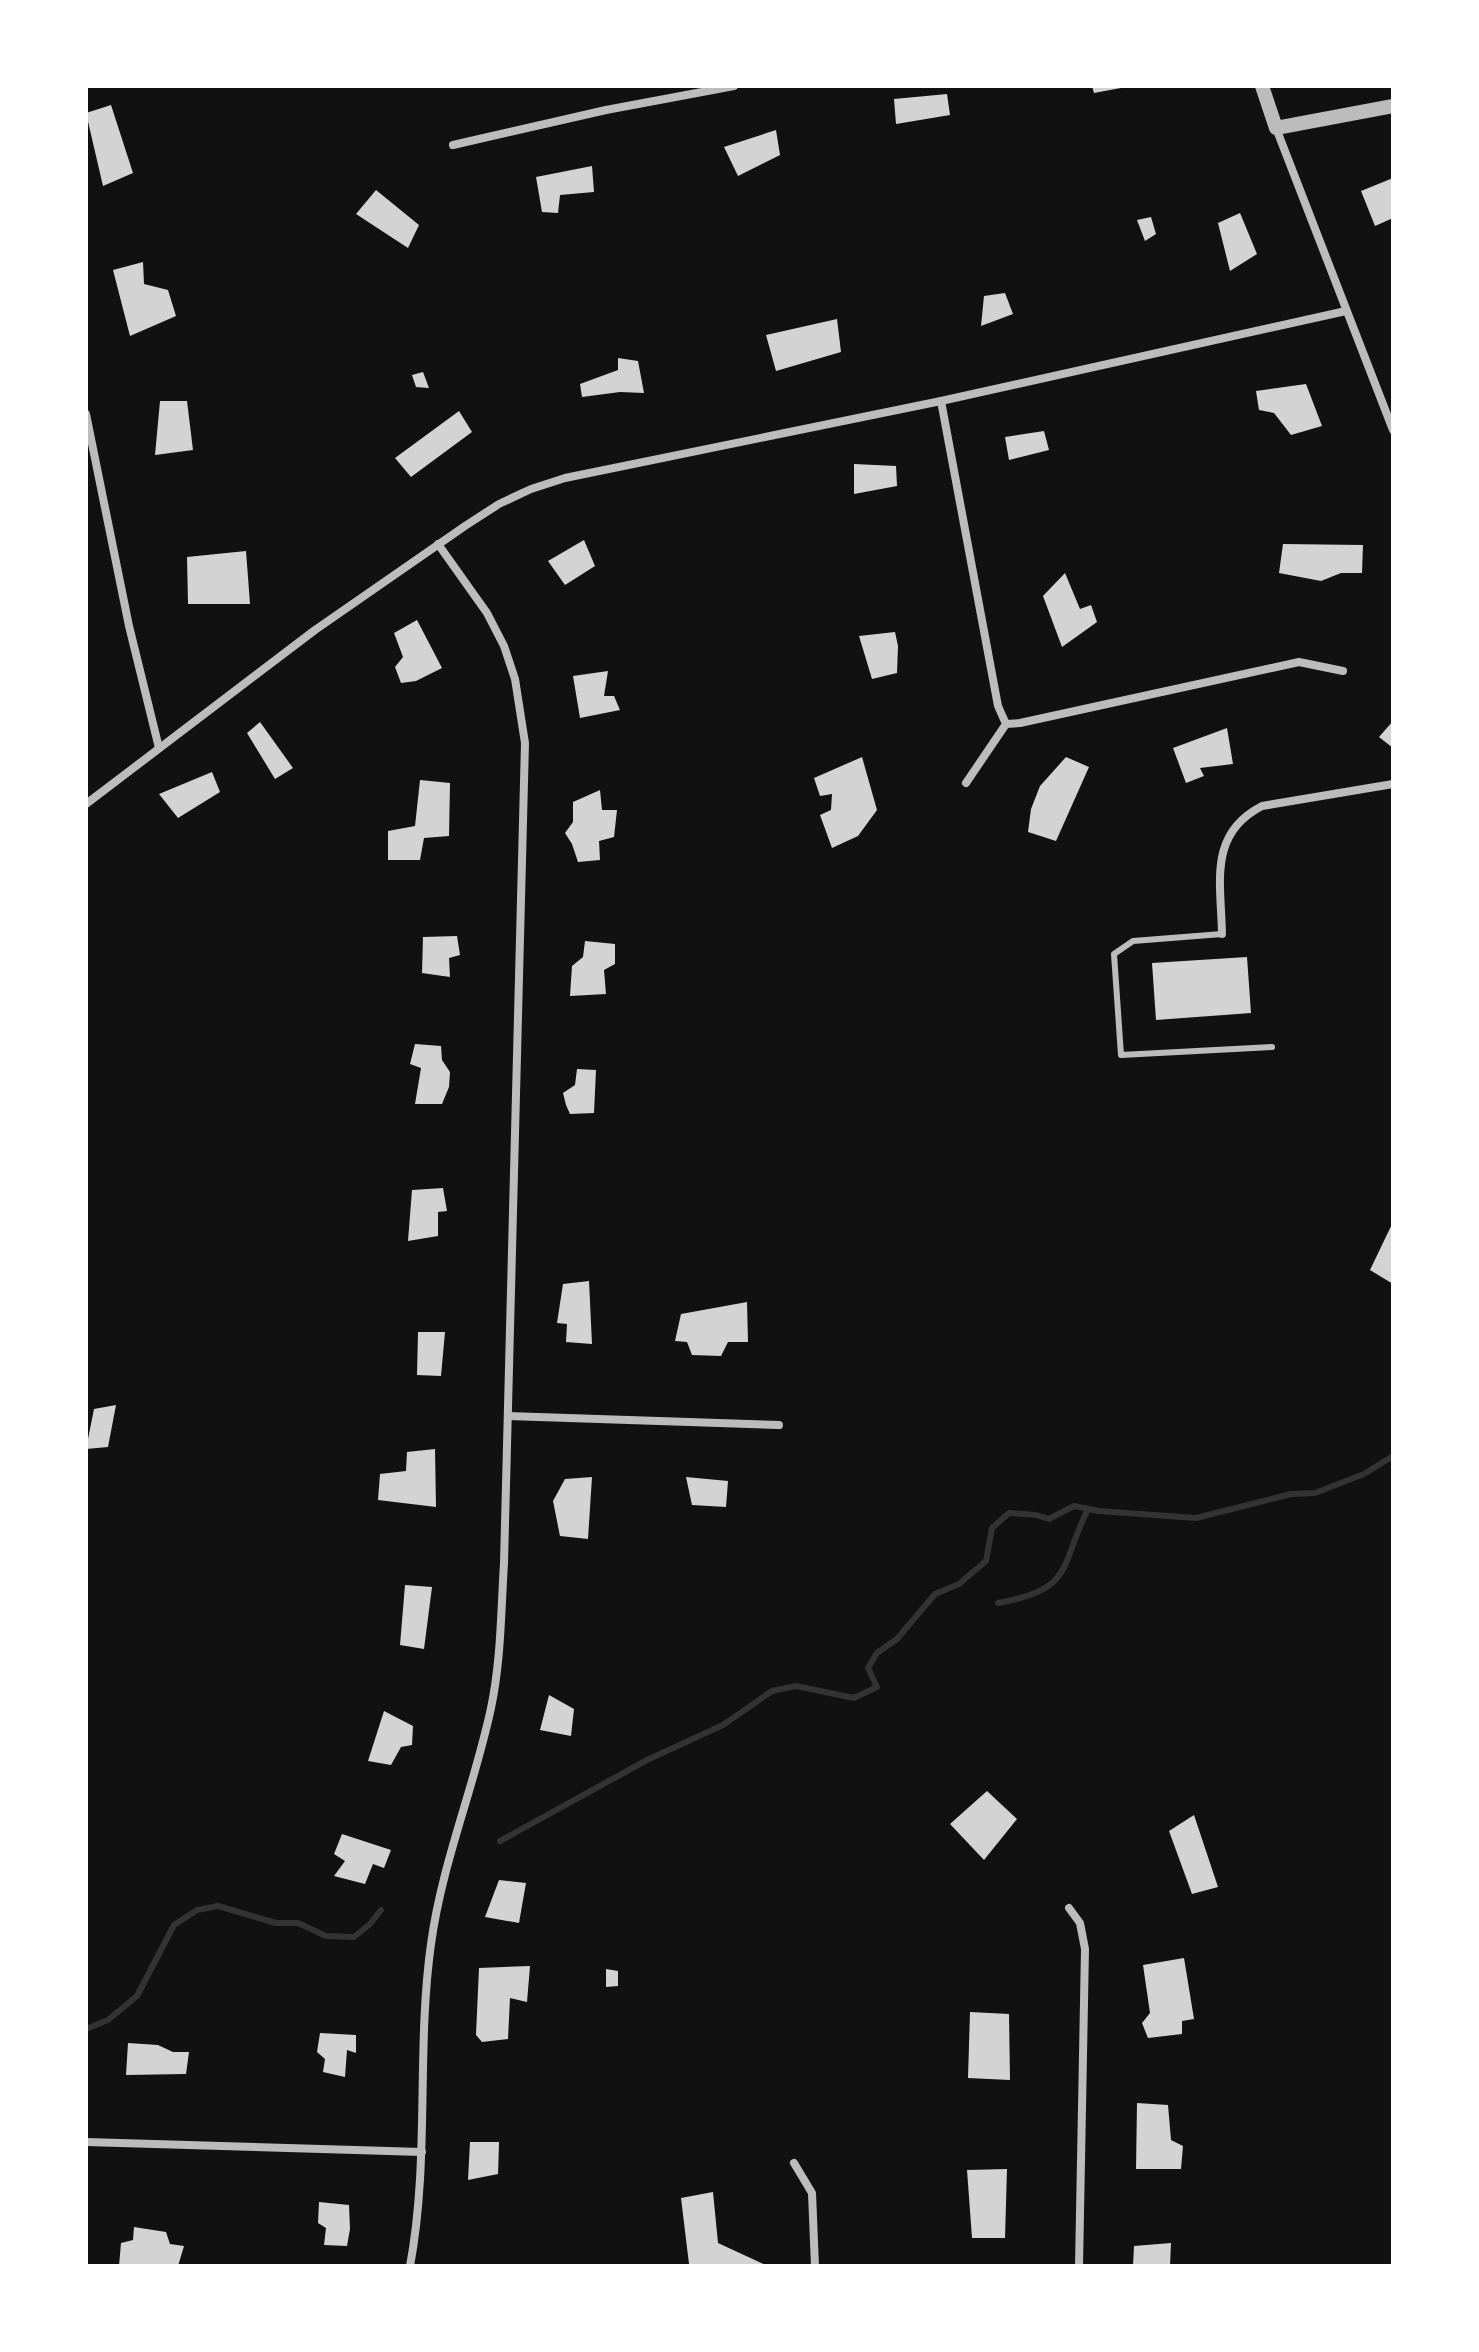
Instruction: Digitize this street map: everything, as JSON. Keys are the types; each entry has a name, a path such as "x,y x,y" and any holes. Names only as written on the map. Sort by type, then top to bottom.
{"street":[{"path":"453,145 606,110 734,86"},
{"path":"1262,86 1393,430"},
{"path":"1276,128 1393,106"},
{"path":"86,804 315,630 499,504 531,489 565,478 941,401 1346,311"},
{"path":"941,401 998,706 1006,724"},
{"path":"86,414 129,626 159,748"},
{"path":"410,2266 422,2152 426,1993 431,1945 444,1873 485,1732 497,1664 504,1563 525,743 515,679 504,646 487,613 438,544"},
{"path":"1006,724 1299,662 1343,671"},
{"path":"966,783 1006,724"},
{"path":"1222,934 1220,867 1227,836 1243,816 1262,806 1393,784"},
{"path":"508,1416 779,1425"},
{"path":"1069,1908 1080,1923 1085,1949 1079,2266"},
{"path":"86,2142 422,2152"},
{"path":"794,2163 812,2193 815,2266"}],"lane":[{"path":"1222,934 1133,941 1114,954 1121,1055 1272,1047"}],"building":[{"path":"1092,86 1121,86 1121,88 1094,93"},
{"path":"947,94 950,115 896,124 894,99"},
{"path":"111,105 133,173 103,186 86,113"},
{"path":"776,130 780,155 738,176 724,147"},
{"path":"592,166 594,192 560,195 558,213 542,212 536,177"},
{"path":"1393,178 1393,218 1375,226 1361,191"},
{"path":"376,190 419,225 408,248 356,214"},
{"path":"1240,213 1257,254 1230,271 1218,223"},
{"path":"1151,217 1156,234 1145,241 1137,220"},
{"path":"143,262 144,284 168,290 176,316 130,336 113,270"},
{"path":"1005,293 1013,314 981,326 984,296"},
{"path":"837,319 841,352 776,371 766,335"},
{"path":"618,358 638,361 644,393 620,392 582,397 580,384 618,370"},
{"path":"423,372 429,388 416,387 412,375"},
{"path":"1306,384 1322,426 1291,435 1274,413 1259,410 1256,391"},
{"path":"160,401 187,401 193,450 155,455"},
{"path":"459,411 472,432 411,477 395,458"},
{"path":"1044,431 1049,450 1009,460 1005,437"},
{"path":"854,464 896,466 897,486 854,494"},
{"path":"584,540 595,566 565,585 548,561"},
{"path":"1283,544 1363,545 1362,573 1341,573 1321,581 1279,573"},
{"path":"246,551 250,604 188,604 187,557"},
{"path":"1065,573 1080,609 1091,605 1097,622 1062,647 1043,596"},
{"path":"417,620 442,668 416,681 401,683 395,667 403,657 394,633"},
{"path":"895,632 897,673 872,679 859,636"},
{"path":"608,671 604,696 614,696 620,710 580,718 573,676"},
{"path":"1393,721 1393,748 1379,737"},
{"path":"260,722 293,768 275,779 247,733"},
{"path":"1227,728 1233,764 1200,768 1204,776 1186,783 1173,748"},
{"path":"862,757 877,810 858,836 832,848 820,815 831,810 832,794 820,796 814,778"},
{"path":"1066,757 1089,767 1056,841 1028,832 1031,809 1040,786"},
{"path":"212,772 220,792 178,818 159,794"},
{"path":"420,780 450,783 449,836 424,838 420,860 388,860 388,831 415,826"},
{"path":"600,790 602,810 617,810 614,837 599,841 600,860 578,862 565,833 573,822 573,802"},
{"path":"457,936 460,955 449,958 450,977 422,973 423,937"},
{"path":"585,941 615,944 615,964 604,970 606,994 570,996 572,966 583,957"},
{"path":"1247,957 1251,1013 1156,1020 1152,963"},
{"path":"415,1044 441,1046 442,1060 450,1072 449,1087 442,1104 415,1104 421,1068 410,1064"},
{"path":"577,1069 596,1070 594,1113 570,1114 566,1105 563,1093 575,1085"},
{"path":"443,1188 447,1211 438,1212 438,1236 408,1241 412,1190"},
{"path":"1393,1222 1393,1284 1370,1270"},
{"path":"589,1281 592,1344 566,1342 567,1324 557,1323 563,1284"},
{"path":"747,1302 748,1342 728,1342 721,1356 692,1355 687,1342 675,1341 681,1314"},
{"path":"418,1332 445,1332 441,1376 417,1375"},
{"path":"116,1405 108,1447 86,1449 94,1409"},
{"path":"435,1449 436,1507 378,1500 380,1474 406,1471 407,1452"},
{"path":"592,1477 588,1539 560,1536 553,1501 565,1479"},
{"path":"686,1477 728,1481 726,1507 692,1505"},
{"path":"405,1585 432,1587 424,1649 400,1645"},
{"path":"549,1695 574,1709 571,1736 540,1730"},
{"path":"384,1711 413,1726 412,1745 401,1747 391,1765 368,1761"},
{"path":"987,1791 1017,1819 984,1860 950,1824"},
{"path":"1194,1815 1218,1887 1192,1894 1169,1831"},
{"path":"342,1834 391,1850 384,1868 373,1864 365,1884 334,1876 345,1861 334,1854"},
{"path":"499,1880 526,1883 519,1923 485,1917"},
{"path":"1184,1958 1194,2019 1182,2021 1182,2034 1148,2038 1142,2023 1150,2013 1143,1965"},
{"path":"530,1966 527,2002 510,1998 508,2039 482,2042 476,2035 479,1968"},
{"path":"606,1969 618,1971 618,1986 606,1987"},
{"path":"970,2012 1009,2014 1010,2080 968,2078"},
{"path":"320,2033 356,2035 356,2053 347,2050 345,2077 323,2072 325,2059 317,2052"},
{"path":"128,2043 158,2045 173,2052 189,2052 186,2074 126,2075"},
{"path":"1137,2103 1168,2105 1171,2140 1183,2146 1181,2169 1136,2169"},
{"path":"470,2142 499,2142 498,2174 468,2180"},
{"path":"1007,2169 1005,2238 972,2238 967,2170"},
{"path":"713,2192 718,2243 768,2266 689,2264 681,2198"},
{"path":"319,2202 349,2205 347,2246 324,2245 326,2228 318,2223"},
{"path":"134,2227 166,2232 170,2244 184,2246 178,2266 119,2266 121,2243 133,2240"},
{"path":"1171,2243 1170,2266 1133,2266 1134,2246"}],"waterway":[{"path":"500,1841 647,1760 723,1725 772,1691 796,1686 854,1698 877,1687 868,1668 877,1653 897,1639 935,1594 959,1584 986,1561 992,1528 1009,1513 1049,1519 1074,1506 1099,1511 1196,1518 1291,1494 1315,1493 1364,1474 1393,1456"},
{"path":"998,1603 1040,1591 1053,1582 1067,1561 1088,1509"},
{"path":"86,2029 108,2020 137,1996 174,1925 197,1910 218,1906 276,1923 298,1923 326,1936 354,1937 381,1910"}]}
